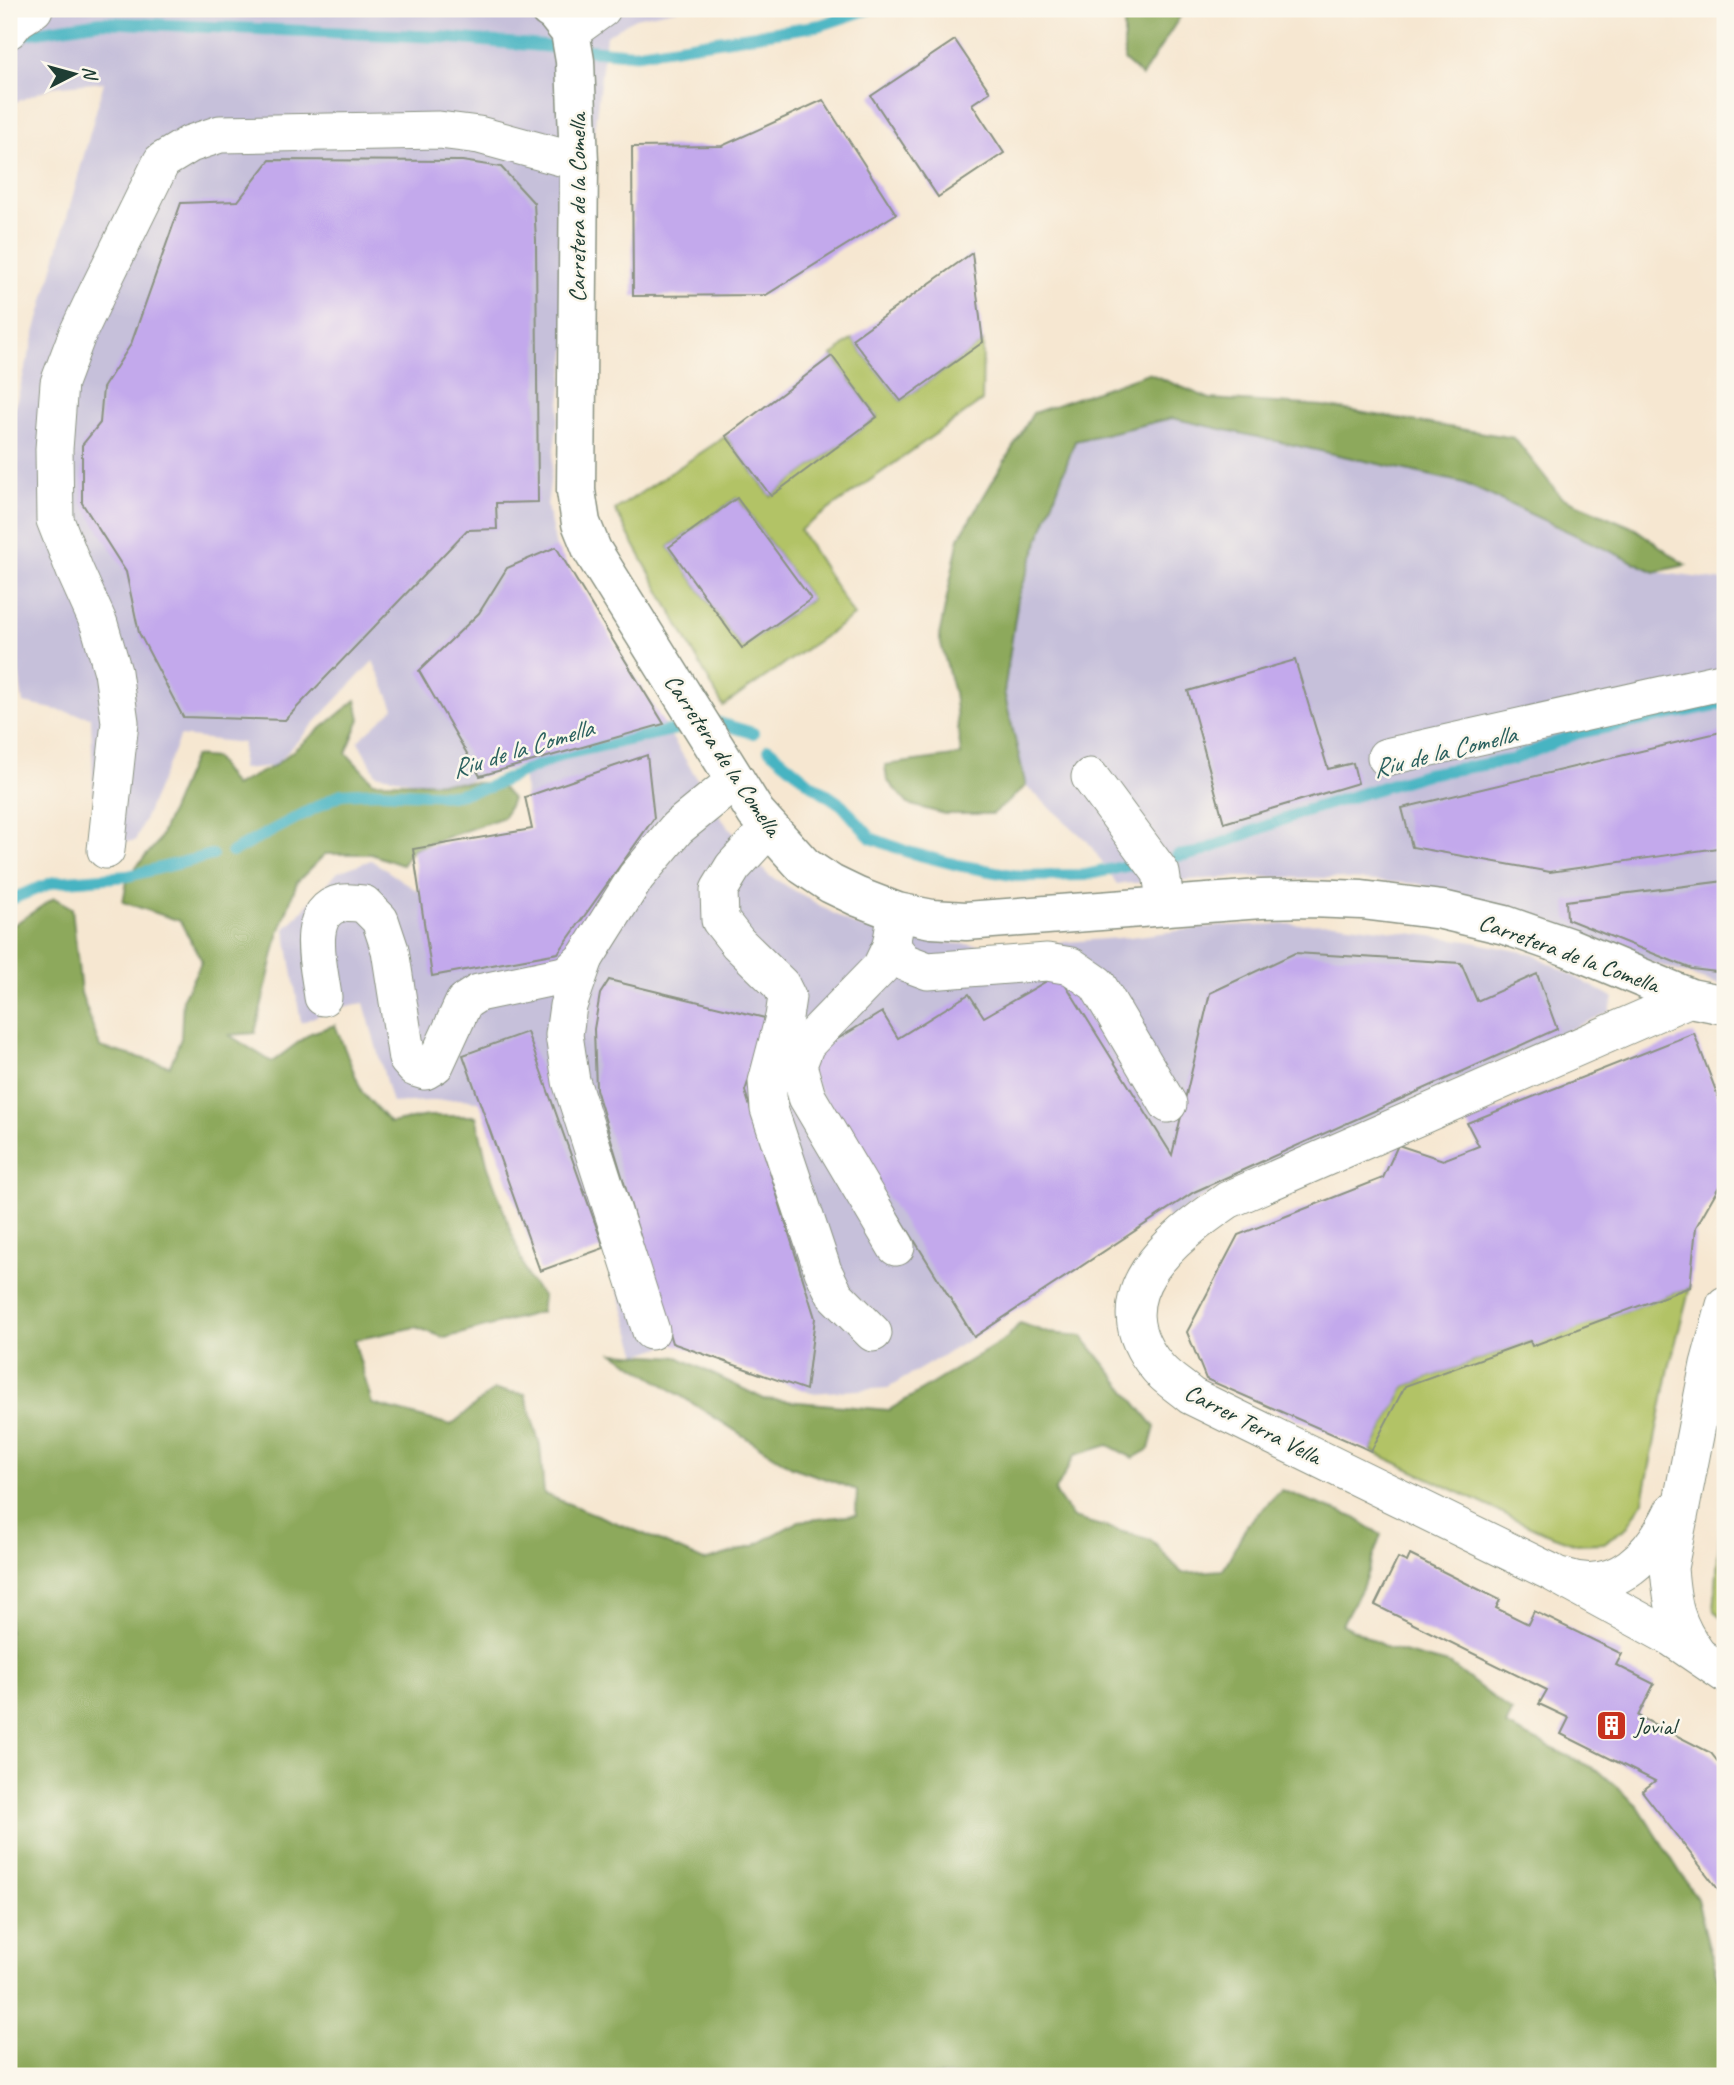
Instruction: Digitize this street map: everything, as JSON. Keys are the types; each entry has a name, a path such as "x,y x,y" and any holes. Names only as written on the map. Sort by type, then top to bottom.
{"main road":[{"name":"Carretera de la Comella","path":"564,34 579,162 576,491 580,523 592,550 756,813 804,866 831,884 858,897 894,929 932,919 966,921 1261,899 1363,900 1442,910 1505,925 1708,1002"}],"street":[{"path":"564,34 602,9"},
{"path":"106,850 120,722 113,672 99,624 55,520 54,449 59,383 77,335 162,161 190,144 220,134 439,130 479,135 579,162"},
{"path":"1386,757 1725,681"},
{"path":"1090,777 1161,873 1166,906"},
{"path":"651,1331 570,1081 565,1035 568,1006 585,958 636,877 677,828 736,780"},
{"path":"769,828 733,867 719,890 720,920 738,943 781,985 787,997 767,1082 769,1110 823,1271 835,1295 873,1333"},
{"path":"323,997 316,944 317,925 327,910 341,903 364,904 380,920 390,950 407,1059 415,1069 425,1071 435,1065 464,1002 478,993 568,974 585,958"},
{"path":"894,929 904,962 928,971 1047,962 1071,966 1097,984 1168,1104"},
{"path":"894,929 881,967 806,1044 798,1065 807,1097 896,1247"},
{"name":"Carrer Terra Vella","path":"1708,1002 1228,1200 1194,1223 1149,1269 1139,1286 1135,1304 1136,1328 1146,1351 1159,1370 1191,1396 1551,1572 1661,1632 1711,1664"},
{"path":"1711,1664 1682,1634 1672,1601 1669,1568 1709,1364 1725,1305"},
{"path":"1551,1572 1573,1580 1599,1582 1625,1572 1649,1550 1672,1514 1686,1474"}],"shaded area":[{"path":"39,9 680,9 635,18 606,36 547,506 556,547 721,818 768,875 853,925 910,940 1003,947 1130,937 1216,926 1335,923 1468,941 1533,954 1614,998 1609,1012 1217,1188 1169,1219 1165,1211 974,1337 888,1388 811,1393 673,1343 638,1355 604,1248 537,1263 480,1102 463,1099 392,1103 364,1003 332,1009 301,1023 285,929 338,872 371,860 419,892 413,849 532,829 525,797 523,765 444,788 376,774 358,741 394,708 373,661 274,766 241,769 243,743 180,736 135,841 95,843 91,717 23,703 9,597 9,428 104,82 52,87 9,105 9,35"},
{"path":"1172,418 1464,483 1655,572 1725,581 1725,984 1720,985 1654,963 1534,915 1418,884 1333,878 1237,877 1117,884 1088,842 1026,786 1002,686 1019,590 1075,441"}],"green space":[{"path":"1124,9 1185,9 1142,76 1124,60"},
{"path":"852,339 901,401 983,342 982,401 800,530 854,616 723,706 615,510 726,436 771,496 877,417 832,356","holes":["737,498 811,599 742,648 669,547"]},
{"path":"1148,373 1210,399 1323,406 1514,438 1561,497 1634,528 1686,565 1655,572 1464,483 1172,418 1075,441 1018,598 1004,692 1026,786 993,814 944,814 908,804 887,780 885,765 961,755 954,693 939,636 959,538 1033,413"},
{"path":"9,598 17,677 14,709 9,726"},
{"path":"356,700 360,719 346,753 373,782 498,783 512,799 504,817 413,849 402,865 371,854 325,854 297,882 278,936 255,1033 229,1035 272,1062 311,1033 335,1025 362,1092 390,1123 427,1116 476,1116 488,1167 528,1278 543,1297 541,1312 445,1338 416,1327 354,1340 372,1404 451,1425 494,1390 525,1394 540,1446 544,1494 704,1561 754,1546 799,1521 856,1515 857,1490 792,1467 614,1353 678,1357 764,1399 889,1410 1007,1338 1020,1323 1048,1333 1082,1336 1155,1427 1149,1449 1133,1458 1108,1445 1075,1455 1055,1492 1073,1518 1151,1540 1182,1573 1223,1570 1247,1525 1281,1490 1353,1517 1381,1535 1362,1588 1342,1624 1388,1648 1451,1665 1512,1712 1506,1726 1599,1771 1638,1806 1697,1899 1725,1999 1725,2076 9,2076 9,928 54,898 72,908 81,993 100,1047 170,1066 181,1038 183,998 202,961 180,921 123,902 128,876 158,842 194,756 215,758 234,786 274,766"},
{"path":"1690,1287 1669,1368 1643,1501 1628,1526 1604,1543 1576,1544 1543,1532 1371,1451 1405,1386 1530,1341 1532,1345"},
{"path":"1725,1492 1725,1620 1714,1611"}],"building":[{"path":"955,40 990,92 972,104 1004,153 938,197 871,96"},
{"path":"823,100 896,214 766,295 633,296 632,147 722,146"},
{"path":"270,160 462,161 501,167 534,203 538,502 496,503 497,529 467,530 285,720 183,717 139,633 126,572 82,503 82,445 100,423 103,388 131,344 181,203 238,201"},
{"path":"972,253 983,342 901,401 852,339"},
{"path":"832,356 877,417 771,496 726,436"},
{"path":"737,498 811,599 742,648 669,547"},
{"path":"556,547 664,724 480,776 419,671 479,613 507,568"},
{"path":"1295,660 1328,769 1353,763 1358,783 1224,823 1188,691"},
{"path":"1725,731 1725,847 1550,872 1412,847 1402,808"},
{"path":"647,755 654,818 558,953 432,976 413,849 532,829 525,797"},
{"path":"1725,881 1725,973 1692,969 1567,919 1566,901"},
{"path":"1295,953 1461,963 1477,1001 1537,974 1557,1029 1194,1192 974,1337 803,1060 882,1012 898,1038 969,994 984,1017 1059,974 1172,1155 1210,993"},
{"path":"609,980 769,1019 745,1091 815,1318 806,1390 672,1343 596,1089 594,1029 600,994"},
{"path":"527,1032 604,1248 540,1271 463,1055"},
{"path":"1694,1033 1725,1115 1725,1176 1696,1227 1690,1287 1532,1346 1530,1341 1405,1386 1371,1451 1206,1379 1187,1332 1238,1235 1383,1178 1398,1145 1443,1160 1479,1146 1467,1123"},
{"name":"Jovial","path":"1410,1555 1500,1600 1496,1608 1528,1624 1534,1611 1622,1654 1616,1665 1654,1684 1638,1716 1711,1753 1725,1771 1725,1898 1642,1791 1655,1781 1561,1734 1569,1718 1539,1704 1547,1690 1375,1605 1398,1558 1407,1562"}],"waterway":[{"path":"17,35 101,22 439,37 633,54 821,25 869,9"},
{"name":"Riu de la Comella","path":"1177,856 1197,853 1305,811 1426,774 1512,760 1578,733 1725,703"},
{"name":"Riu de la Comella","path":"232,852 341,794 378,792 453,795 489,787 561,755 712,721 753,733"},
{"name":"Riu de la Comella","path":"769,749 811,784 842,805 871,838 908,852 1017,876 1085,875 1131,865"},
{"name":"Riu de la Comella","path":"9,900 54,882 128,876 212,855"}],"place":[{"name":"Jovial","path":"1611,1726"}]}
